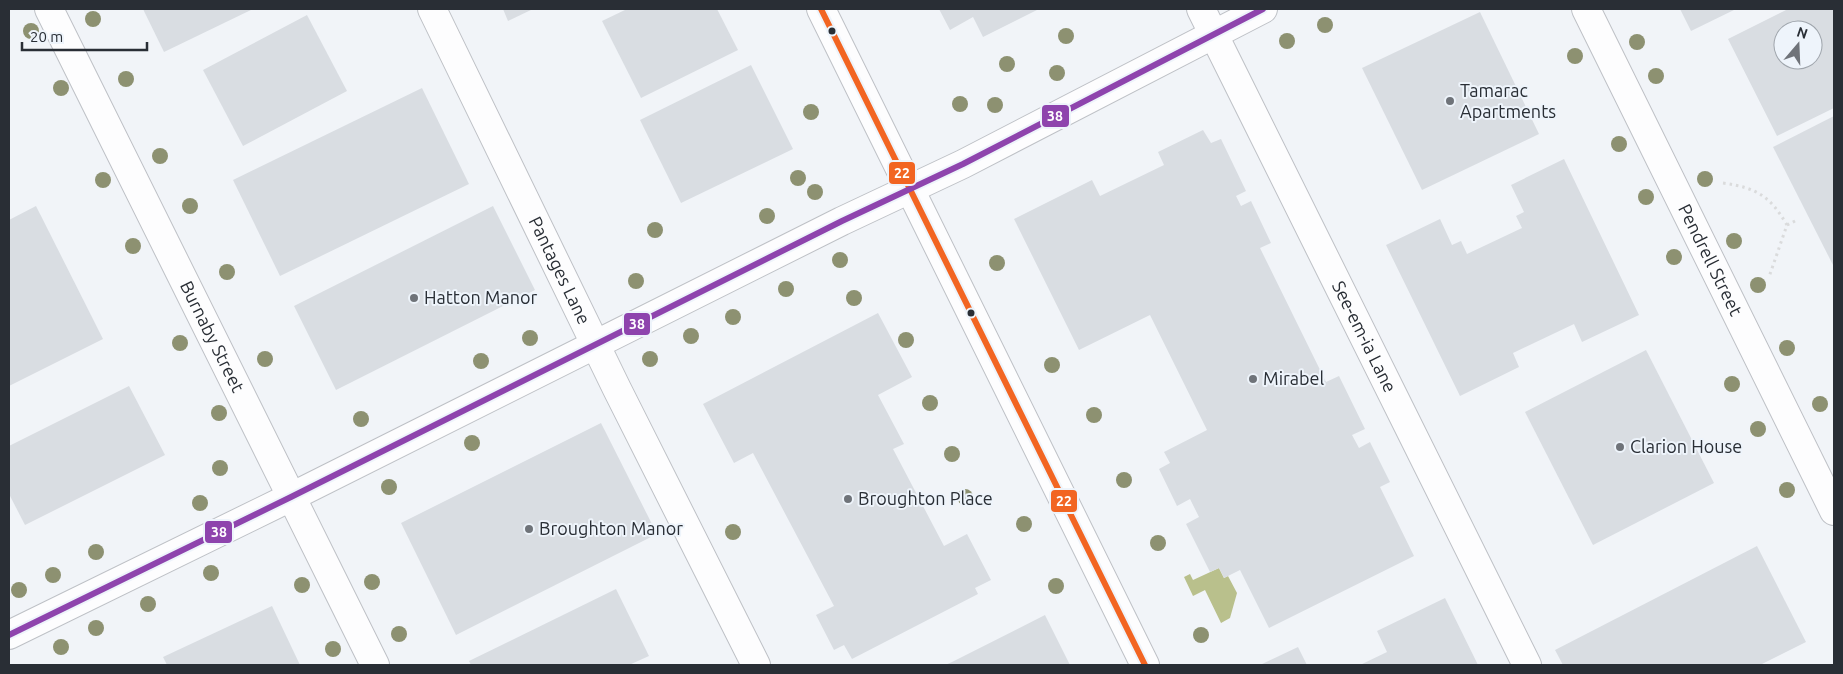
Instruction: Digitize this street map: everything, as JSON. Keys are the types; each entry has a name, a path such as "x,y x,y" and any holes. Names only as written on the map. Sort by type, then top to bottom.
{"street":[{"name":"Burnaby Street","path":"49,9 375,665"},
{"name":"Pantages Lane","path":"432,9 595,343 756,665"},
{"path":"821,9 1145,665"},
{"name":"See-em-ia Lane","path":"1201,9 1527,665"},
{"path":"9,635 291,497 595,343 963,164 1263,9"},
{"name":"Pendrell Street","path":"1586,9 1834,511"}],"path":[{"path":"1723,183 1748,187 1775,205 1786,226"},
{"path":"1769,277 1786,226 1797,220"}],"shaded area":[{"path":"1219,568 1224,578 1228,576 1237,593 1230,618 1221,623 1205,590 1193,596 1184,577 1190,574 1193,580"}],"building":[{"path":"143,9 253,9 164,52"},
{"path":"503,9 533,9 508,21"},
{"path":"627,9 717,9 738,50 641,98 602,21"},
{"path":"939,9 1039,9 983,37 973,17 950,30"},
{"path":"1680,9 1736,9 1691,31"},
{"path":"1788,9 1834,9 1834,108 1777,136 1728,39"},
{"name":"Tamarac Apartments","path":"1480,12 1539,134 1422,190 1362,68"},
{"path":"307,15 347,91 243,146 203,70"},
{"path":"751,65 793,149 681,203 640,120"},
{"path":"422,88 469,184 280,276 233,180"},
{"path":"1834,116 1834,267 1773,147"},
{"name":"Mirabel","path":"1203,130 1211,143 1221,139 1246,191 1236,196 1241,206 1251,201 1271,243 1260,248 1326,382 1339,376 1365,429 1352,435 1359,448 1370,442 1390,482 1380,487 1414,556 1269,628 1240,570 1224,578 1219,568 1210,572 1186,524 1199,517 1190,499 1177,506 1159,469 1170,463 1164,452 1207,430 1150,315 1079,350 1014,219 1092,180 1100,196 1164,165 1158,152"},
{"path":"1564,159 1639,315 1582,342 1574,324 1513,353 1519,367 1460,396 1386,245 1440,219 1452,245 1461,241 1467,254 1522,228 1516,216 1524,212 1511,185"},
{"path":"36,206 103,339 9,386 9,220"},
{"name":"Hatton Manor","path":"493,206 535,290 336,390 294,306"},
{"name":"Broughton Place","path":"878,313 912,377 878,395 904,444 893,449 944,546 967,534 991,580 975,588 978,594 852,659 844,645 834,650 816,615 834,606 753,453 734,463 703,404"},
{"name":"Clarion House","path":"1646,350 1714,483 1593,545 1525,412"},
{"path":"129,386 165,455 25,525 9,494 9,446"},
{"name":"Broughton Manor","path":"601,423 657,534 456,635 401,523"},
{"path":"1757,546 1806,642 1760,665 1563,665 1555,650"},
{"path":"616,589 649,656 629,665 471,665 469,661"},
{"path":"1445,598 1478,665 1360,665 1387,652 1377,631"},
{"path":"272,606 300,665 167,665 163,657"},
{"path":"1045,615 1070,665 945,665 952,662"},
{"path":"1298,647 1307,665 1260,665"}],"transit line":[{"name":"22","path":"821,9 1145,665"},
{"name":"38","path":"9,635 291,497 842,221 963,164 1263,9"}],"place":[{"name":"Tamarac Apartments","path":"1450,101"},
{"name":"Hatton Manor","path":"414,298"},
{"name":"Mirabel","path":"1253,379"},
{"name":"Clarion House","path":"1620,447"},
{"name":"Broughton Place","path":"848,499"},
{"name":"Broughton Manor","path":"529,529"}]}
